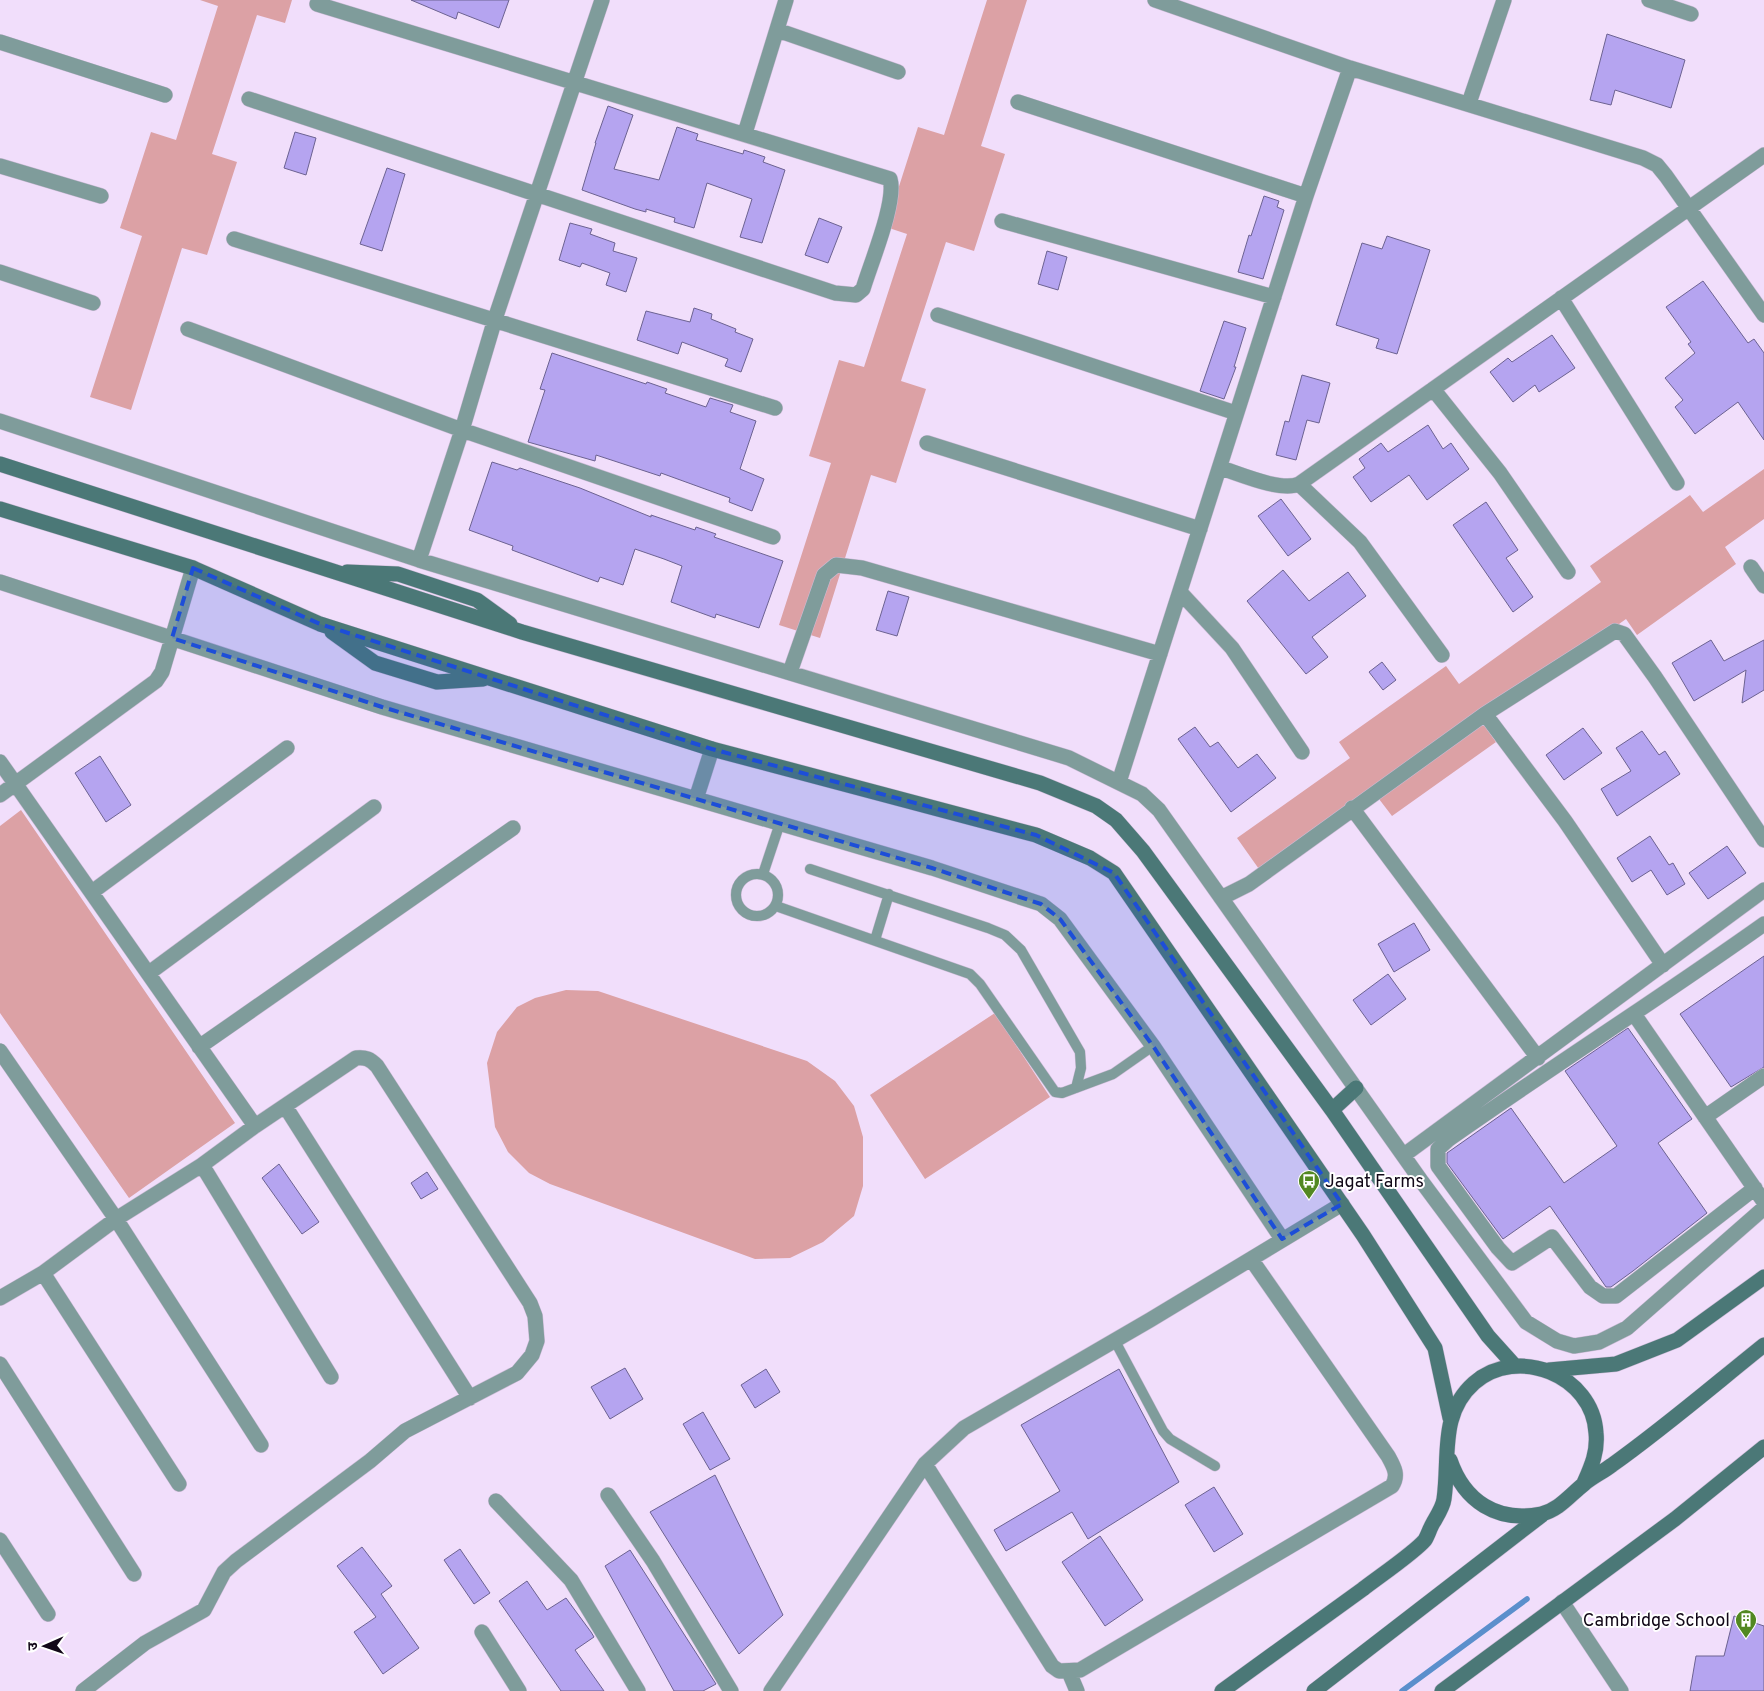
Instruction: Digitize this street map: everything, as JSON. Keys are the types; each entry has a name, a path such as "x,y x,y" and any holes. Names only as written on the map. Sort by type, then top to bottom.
{"street":[{"path":"419,560 462,430 495,319 602,0"},
{"path":"745,133 786,0"},
{"path":"1155,0 1200,7 1350,68 1470,103 1642,158 1657,165 1689,207 1764,315"},
{"path":"1470,103 1504,0"},
{"path":"1649,0 1691,14"},
{"path":"249,99 537,196 835,293 856,295 863,289 889,208 893,188 890,179 807,156 745,133 317,4"},
{"path":"777,30 898,72"},
{"path":"0,42 165,95"},
{"path":"1119,782 1221,468 1236,413 1306,196 1350,68"},
{"path":"1018,102 1306,196"},
{"path":"1221,468 1279,486 1290,488 1299,484 1764,155"},
{"path":"0,166 101,196"},
{"path":"1002,220 1274,297"},
{"path":"234,239 775,408"},
{"path":"0,272 93,303"},
{"path":"1560,298 1677,483"},
{"path":"938,315 1236,413"},
{"path":"188,329 462,430 773,537"},
{"path":"1433,389 1500,473 1568,572"},
{"path":"0,421 419,560 1069,758 1142,794 1159,810 1404,1155 1526,1322 1557,1341 1574,1346 1599,1342 1627,1328 1764,1208"},
{"path":"927,442 1200,529"},
{"path":"0,464 522,632 1040,784 1096,806 1116,820 1142,851 1332,1110 1488,1336 1515,1366"},
{"path":"1299,484 1360,542 1442,655"},
{"path":"0,509 193,568 320,624 712,749 1036,835 1090,858 1114,873 1342,1204 1435,1348 1450,1418"},
{"path":"790,672 824,575 836,565 850,565 871,570 1160,654"},
{"path":"1750,567 1764,586"},
{"path":"0,795 156,681 162,672 193,568"},
{"path":"0,582 382,707 932,868 1041,904 1060,918 1153,1046 1282,1239"},
{"path":"1180,592 1232,648 1302,752"},
{"path":"320,624 375,663 437,682 492,679"},
{"path":"1221,898 1249,884 1485,714 1610,633 1620,632 1624,634 1764,840"},
{"path":"1485,714 1564,821 1663,965"},
{"path":"92,892 287,748"},
{"path":"696,799 712,749"},
{"path":"0,762 255,1126"},
{"path":"149,973 374,807"},
{"path":"1352,808 1538,1058"},
{"path":"200,1046 513,828"},
{"path":"1404,1155 1764,890"},
{"path":"1755,1188 1616,1296 1603,1296 1590,1287 1552,1237 1512,1263 1498,1248 1438,1166 1438,1149 1448,1139 1550,1068 1634,1014 1764,924"},
{"path":"1634,1014 1764,1202"},
{"path":"0,1051 116,1219 261,1445"},
{"path":"0,1298 43,1273 116,1219 202,1165 255,1126 356,1058 370,1059 377,1066 530,1303 538,1330 537,1341 532,1355 517,1373 405,1431 363,1466 236,1561 224,1572 204,1610 145,1643 83,1691"},
{"path":"1705,1117 1764,1076"},
{"path":"1332,1110 1356,1088"},
{"path":"285,1106 470,1398"},
{"path":"202,1165 331,1377"},
{"path":"771,1691 925,1464 964,1428 1342,1204"},
{"path":"925,1464 1052,1666 1059,1671 1069,1672 1080,1670 1392,1486 1396,1479 1395,1468 1388,1456 1251,1259"},
{"path":"43,1273 179,1484"},
{"path":"1549,1370 1616,1364 1677,1340 1764,1277"},
{"path":"1314,1691 1543,1514 1565,1502 1584,1483 1612,1466 1764,1345"},
{"path":"0,1364 134,1574"},
{"path":"1222,1691 1374,1580 1425,1540 1444,1501 1448,1455 1447,1436 1450,1418 1460,1398 1474,1382 1494,1371 1515,1366 1532,1366 1549,1370 1572,1384 1588,1406 1596,1432 1595,1459 1584,1483"},
{"path":"1442,1691 1675,1520 1764,1447"},
{"path":"1448,1455 1456,1478 1472,1498 1493,1511 1518,1517 1543,1514"},
{"path":"608,1496 652,1561 731,1691"},
{"path":"496,1501 571,1580 638,1691"},
{"path":"0,1540 48,1614"},
{"path":"1562,1602 1622,1691"},
{"path":"482,1632 519,1691"},
{"path":"1069,1672 1076,1691"}],"lane":[{"path":"763,874 780,824"},
{"path":"810,868 988,928 1012,939 1080,1052 1081,1068 1076,1088"},
{"path":"752,874 763,874 773,881 778,889 776,906 769,913 759,916 748,914 738,904 737,889 742,881 752,874"},
{"path":"875,940 889,894"},
{"path":"776,906 970,974 980,984 1055,1092 1062,1093 1113,1074 1153,1046"},
{"path":"1114,1340 1166,1435 1177,1444 1215,1466"}],"highlighted area":[{"path":"193,568 320,624 712,749 1036,835 1114,873 1342,1204 1282,1239 1153,1046 1060,919 1041,904 932,868 382,707 172,638"}],"shaded area":[{"path":"200,0 292,0 285,23 257,15 212,154 237,162 207,255 182,248 131,410 90,397 142,236 120,228 151,132 176,140 218,6"},
{"path":"987,0 1027,0 981,146 1005,154 974,251 946,242 901,381 926,389 896,483 871,475 820,638 779,625 831,463 809,456 839,360 864,367 907,234 886,227 918,127 944,135"},
{"path":"1764,469 1764,519 1725,547 1736,564 1637,635 1626,619 1482,722 1496,742 1392,816 1379,799 1266,879 1237,838 1350,758 1339,742 1446,666 1459,684 1601,582 1590,566 1690,495 1703,512"},
{"path":"21,810 235,1123 129,1198 0,1013 0,826"},
{"path":"566,990 598,991 807,1061 835,1081 854,1106 863,1137 863,1186 854,1216 823,1242 790,1258 755,1259 550,1184 529,1173 508,1152 495,1127 487,1063 497,1032 517,1007 535,998"},
{"path":"995,1013 1050,1097 925,1179 870,1095"}],"building":[{"path":"411,0 509,0 499,28 458,12 456,19"},
{"path":"1607,34 1685,60 1671,108 1615,90 1611,105 1590,100"},
{"path":"608,106 633,115 614,169 659,180 677,127 698,134 696,140 743,154 744,150 765,157 763,162 785,170 762,243 740,237 752,199 707,183 694,228 674,222 675,218 646,209 646,212 635,209 582,190"},
{"path":"295,132 316,138 306,175 284,168"},
{"path":"387,168 405,174 382,251 360,244"},
{"path":"1264,196 1279,201 1277,207 1284,210 1263,279 1238,272 1249,235 1251,236"},
{"path":"819,218 842,227 828,263 805,255"},
{"path":"570,223 592,229 590,234 615,243 613,251 637,258 626,292 606,285 610,273 582,263 580,267 559,260"},
{"path":"1387,236 1430,250 1397,354 1376,348 1379,339 1336,325 1362,243 1382,249"},
{"path":"1047,251 1067,257 1058,290 1038,284"},
{"path":"1703,281 1748,343 1754,339 1764,353 1764,440 1738,402 1695,434 1675,407 1683,400 1665,378 1695,353 1688,344 1691,342 1666,307"},
{"path":"694,308 712,314 711,319 736,329 735,332 753,339 741,372 725,366 728,359 682,342 678,354 637,340 646,311 690,322"},
{"path":"1224,321 1246,328 1234,367 1236,367 1224,399 1200,391"},
{"path":"1552,335 1575,368 1539,392 1535,385 1513,402 1490,372 1508,358 1512,362"},
{"path":"552,353 646,384 647,382 667,389 665,393 706,407 710,398 733,405 730,412 756,421 740,469 764,479 752,511 729,502 730,498 661,473 660,476 596,455 595,461 528,442 545,390 540,389"},
{"path":"1302,375 1330,383 1319,423 1307,420 1296,460 1276,455 1285,421 1289,422"},
{"path":"1428,425 1443,449 1451,443 1469,469 1427,500 1409,475 1371,502 1353,477 1365,468 1359,459 1381,443 1388,452"},
{"path":"492,462 517,470 520,468 580,488 651,517 651,515 695,530 696,527 716,534 714,537 783,561 759,628 716,614 715,618 671,602 682,566 635,549 623,585 600,577 598,582 512,550 513,546 469,530"},
{"path":"1281,499 1311,539 1288,556 1258,516"},
{"path":"1486,502 1518,550 1506,558 1533,597 1513,612 1453,525"},
{"path":"1283,570 1309,601 1348,572 1366,596 1312,637 1328,657 1306,674 1247,601"},
{"path":"888,591 909,597 897,636 876,630"},
{"path":"1711,640 1724,661 1764,640 1764,690 1742,703 1746,670 1694,701 1672,663"},
{"path":"1382,662 1396,680 1383,690 1369,672"},
{"path":"1195,727 1210,747 1218,742 1238,768 1257,754 1276,778 1231,812 1178,739"},
{"path":"1583,728 1602,753 1564,780 1546,755"},
{"path":"1642,731 1659,755 1665,751 1680,774 1617,816 1601,789 1631,771 1616,748"},
{"path":"100,756 131,805 106,822 75,773"},
{"path":"1650,836 1669,865 1673,863 1685,884 1667,895 1651,870 1632,882 1617,858"},
{"path":"1727,846 1746,873 1708,899 1689,873"},
{"path":"1414,923 1430,950 1394,972 1378,944"},
{"path":"1764,956 1764,1067 1731,1087 1680,1014"},
{"path":"1388,974 1406,999 1371,1025 1353,1000"},
{"path":"1628,1028 1692,1119 1658,1143 1707,1213 1633,1271 1611,1287 1606,1287 1550,1206 1503,1239 1447,1163 1447,1153 1511,1108 1564,1183 1617,1146 1565,1071"},
{"path":"279,1164 319,1222 302,1234 262,1178"},
{"path":"427,1172 438,1189 421,1199 411,1183"},
{"path":"625,1368 643,1399 610,1419 591,1387"},
{"path":"766,1369 780,1392 755,1408 741,1385"},
{"path":"1119,1369 1179,1482 1088,1539 1072,1512 1006,1551 994,1530 1060,1491 1021,1425"},
{"path":"703,1412 730,1459 710,1470 683,1424"},
{"path":"715,1475 783,1615 739,1654 650,1512"},
{"path":"1214,1487 1243,1534 1214,1552 1185,1505"},
{"path":"1100,1536 1143,1600 1105,1626 1062,1562"},
{"path":"362,1547 392,1586 381,1594 419,1648 383,1674 354,1632 376,1617 337,1566"},
{"path":"460,1549 490,1593 474,1604 444,1560"},
{"path":"630,1550 716,1684 703,1691 674,1691 605,1566"},
{"path":"527,1581 547,1610 566,1598 591,1632 594,1637 575,1650 604,1691 561,1691 499,1601"},
{"name":"Cambridge School","path":"1734,1616 1764,1626 1764,1691 1690,1691 1696,1656 1724,1656"}],"waterway":[{"path":"1402,1691 1527,1599"}],"place":[{"name":"Jagat Farms","path":"1309,1200"},
{"name":"Cambridge School","path":"1746,1639"}]}
